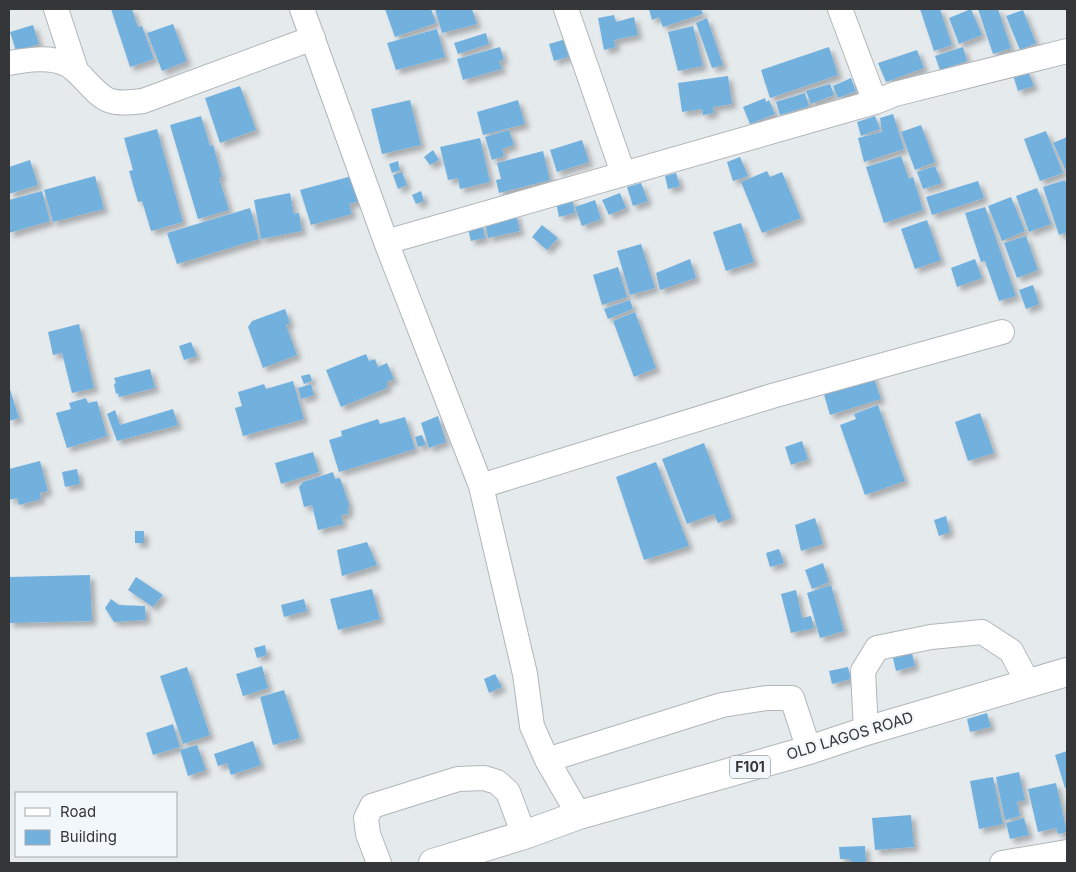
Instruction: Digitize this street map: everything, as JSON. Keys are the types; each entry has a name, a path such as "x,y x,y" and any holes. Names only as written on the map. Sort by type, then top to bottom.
{"main road":[{"name":"OLD LAGOS ROAD","path":"433,863 524,835 579,815 809,750 866,731 1067,672"}],"street":[{"path":"56,9 76,70"},
{"path":"302,9 386,242 481,486 526,674 532,726 547,760 579,815"},
{"path":"566,9 623,173"},
{"path":"840,9 876,102"},
{"path":"9,63 48,60 65,63 76,70 96,93 110,102 123,104 143,101 313,38"},
{"path":"386,242 876,102 895,94 1067,51"},
{"path":"481,486 772,396 1002,332"},
{"path":"866,731 863,671 877,648 932,637 982,632 1011,651 1028,683"},
{"path":"547,760 722,705 782,697 792,698 809,750"},
{"path":"378,863 368,834 366,818 372,806 458,779 484,778 498,782 508,792 524,835"},
{"path":"1002,863 1067,852"}],"building":[{"path":"111,9 132,9 138,27 142,26 154,59 130,67"},
{"path":"385,9 431,9 436,23 395,37"},
{"path":"435,9 472,9 477,24 442,33"},
{"path":"649,9 701,9 703,14 663,27 659,17 652,20"},
{"path":"920,9 940,9 952,45 934,51"},
{"path":"971,9 982,35 959,44 949,18"},
{"path":"978,9 998,9 1011,48 993,54"},
{"path":"1023,10 1036,43 1020,50 1006,16"},
{"path":"614,15 616,22 634,17 638,35 614,40 616,47 604,50 598,18"},
{"path":"707,18 723,65 712,68 696,23"},
{"path":"173,24 187,61 162,71 147,33"},
{"path":"33,25 39,44 16,51 10,32"},
{"path":"693,26 703,66 678,71 668,32"},
{"path":"437,29 445,57 396,70 387,43"},
{"path":"486,33 489,44 458,54 454,43"},
{"path":"566,39 571,56 554,61 549,44"},
{"path":"500,47 504,60 499,61 502,69 463,80 457,59"},
{"path":"829,47 838,75 770,98 761,70"},
{"path":"963,47 967,61 940,70 935,56"},
{"path":"917,50 924,68 886,82 878,63"},
{"path":"1027,69 1034,86 1018,91 1013,75"},
{"path":"728,76 732,104 713,107 714,113 703,115 702,109 682,112 678,83"},
{"path":"851,78 856,91 838,98 833,86"},
{"path":"830,84 834,95 811,104 806,91"},
{"path":"240,86 256,130 220,143 205,98"},
{"path":"805,93 809,106 780,115 776,102"},
{"path":"765,98 766,102 769,100 775,114 750,124 743,107"},
{"path":"410,100 421,145 382,154 371,109"},
{"path":"518,100 525,124 483,135 477,112"},
{"path":"893,114 904,149 864,162 858,138 882,132 880,118"},
{"path":"201,116 210,146 213,145 222,177 219,178 229,210 198,219 170,125"},
{"path":"875,116 880,129 861,136 857,122"},
{"path":"921,125 935,162 915,170 901,132"},
{"path":"157,129 183,222 151,231 142,201 138,202 129,171 133,170 124,138"},
{"path":"509,130 514,145 502,149 504,156 492,160 485,137"},
{"path":"1046,131 1063,173 1040,181 1024,139"},
{"path":"1067,137 1067,173 1053,143"},
{"path":"480,138 490,182 460,189 458,178 448,180 440,147"},
{"path":"582,140 589,162 557,172 550,150"},
{"path":"433,150 439,160 430,165 424,157"},
{"path":"543,151 550,180 499,193 496,180 501,179 497,163"},
{"path":"901,156 909,179 913,177 923,210 884,223 866,167"},
{"path":"740,157 748,176 733,181 727,162"},
{"path":"30,160 38,185 9,194 9,167"},
{"path":"398,161 400,170 392,173 389,164"},
{"path":"935,166 942,183 923,189 917,172"},
{"path":"767,171 770,177 782,172 801,218 762,233 741,182"},
{"path":"402,172 407,185 398,189 393,175"},
{"path":"676,173 680,186 668,189 665,176"},
{"path":"95,176 104,209 53,222 44,190"},
{"path":"352,176 359,201 349,204 352,214 311,225 300,190"},
{"path":"1065,180 1067,187 1067,232 1059,235 1043,187"},
{"path":"978,181 984,198 932,215 926,197"},
{"path":"641,183 648,201 633,206 627,187"},
{"path":"1037,188 1051,224 1029,232 1016,196"},
{"path":"42,191 50,221 9,233 9,200"},
{"path":"421,191 424,201 416,204 412,195"},
{"path":"290,193 294,214 299,213 302,231 261,239 254,200"},
{"path":"620,193 626,208 609,215 602,200"},
{"path":"1011,197 1025,231 1002,241 988,206"},
{"path":"572,198 575,213 559,217 556,202"},
{"path":"595,200 601,219 582,226 575,207"},
{"path":"985,207 1016,296 999,301 985,261 981,262 965,213"},
{"path":"250,208 259,239 177,264 167,233"},
{"path":"516,213 520,231 488,238 485,222"},
{"path":"927,220 941,260 915,269 901,229"},
{"path":"482,222 485,238 471,241 467,225"},
{"path":"741,223 754,262 726,271 713,232"},
{"path":"542,225 558,238 547,250 532,237"},
{"path":"1026,236 1038,270 1017,278 1004,243"},
{"path":"641,244 655,288 630,295 617,251"},
{"path":"690,259 696,278 660,290 656,273"},
{"path":"975,259 982,278 957,287 951,268"},
{"path":"618,267 627,297 602,305 593,275"},
{"path":"1033,285 1039,304 1026,309 1019,290"},
{"path":"630,300 633,309 608,319 604,309"},
{"path":"285,309 290,323 286,325 297,355 263,368 248,327 252,321"},
{"path":"635,312 656,368 634,377 613,321"},
{"path":"79,324 94,388 72,393 62,353 53,355 48,332"},
{"path":"191,342 197,356 184,360 179,346"},
{"path":"366,354 369,361 375,359 378,367 387,363 394,379 387,382 387,388 341,407 326,370"},
{"path":"150,369 155,388 119,397 118,393 116,394 114,378"},
{"path":"872,373 881,399 830,415 823,391"},
{"path":"310,374 312,381 304,384 301,376"},
{"path":"293,381 304,419 243,436 235,408 242,406 238,392 264,384 266,389"},
{"path":"311,384 314,395 301,399 298,388"},
{"path":"9,386 19,418 9,421"},
{"path":"86,398 88,403 97,401 107,436 67,448 56,413 71,409 69,403"},
{"path":"878,405 905,481 865,495 840,425 856,419 854,414"},
{"path":"173,409 178,425 117,441 107,414 115,410 120,425"},
{"path":"980,413 994,453 968,461 955,422"},
{"path":"438,416 446,442 429,448 421,423"},
{"path":"405,417 415,449 339,472 329,440 342,436 341,431 378,419 380,424"},
{"path":"422,435 426,445 418,447 415,437"},
{"path":"802,441 808,459 791,465 785,447"},
{"path":"704,443 732,518 718,523 714,514 687,524 662,459"},
{"path":"313,452 319,472 281,484 275,463"},
{"path":"40,461 48,491 40,493 41,499 19,505 17,498 9,500 9,469"},
{"path":"656,462 689,546 644,560 616,477"},
{"path":"77,469 80,484 65,487 62,472"},
{"path":"333,472 335,479 340,478 349,504 348,514 341,515 343,524 318,530 312,505 304,507 299,487 303,482"},
{"path":"946,516 950,532 939,536 934,520"},
{"path":"815,518 823,544 801,551 795,525"},
{"path":"135,531 144,531 144,543 135,543"},
{"path":"367,542 377,565 342,576 337,550"},
{"path":"779,549 784,563 770,567 766,553"},
{"path":"823,563 829,582 812,589 805,570"},
{"path":"90,575 92,621 9,623 9,577"},
{"path":"136,577 163,595 153,607 128,590"},
{"path":"831,585 844,631 820,638 807,593"},
{"path":"372,589 380,619 338,630 330,599"},
{"path":"796,590 802,618 811,616 814,628 791,633 781,594"},
{"path":"111,599 119,605 145,606 146,620 114,622 105,608"},
{"path":"304,599 307,611 284,617 281,605"},
{"path":"265,645 267,655 257,658 254,648"},
{"path":"912,653 915,666 896,671 893,658"},
{"path":"262,666 268,688 243,696 236,674"},
{"path":"187,667 210,735 183,744 160,676"},
{"path":"848,667 851,679 832,684 829,671"},
{"path":"495,674 502,687 489,693 484,679"},
{"path":"284,690 300,738 273,745 260,697"},
{"path":"987,713 991,727 970,732 967,719"},
{"path":"173,724 180,747 153,755 146,733"},
{"path":"253,741 261,765 231,775 227,763 218,766 214,754"},
{"path":"197,745 206,770 188,776 180,750"},
{"path":"1067,751 1067,788 1065,788 1055,755"},
{"path":"1019,772 1025,800 1017,802 1020,816 1005,820 996,777"},
{"path":"993,777 1003,824 979,829 970,781"},
{"path":"1056,783 1067,832 1058,834 1056,828 1038,832 1028,789"},
{"path":"911,815 914,847 875,850 872,818"},
{"path":"1024,818 1029,835 1010,839 1006,823"},
{"path":"865,846 866,863 851,863 850,859 840,859 839,847"}]}
